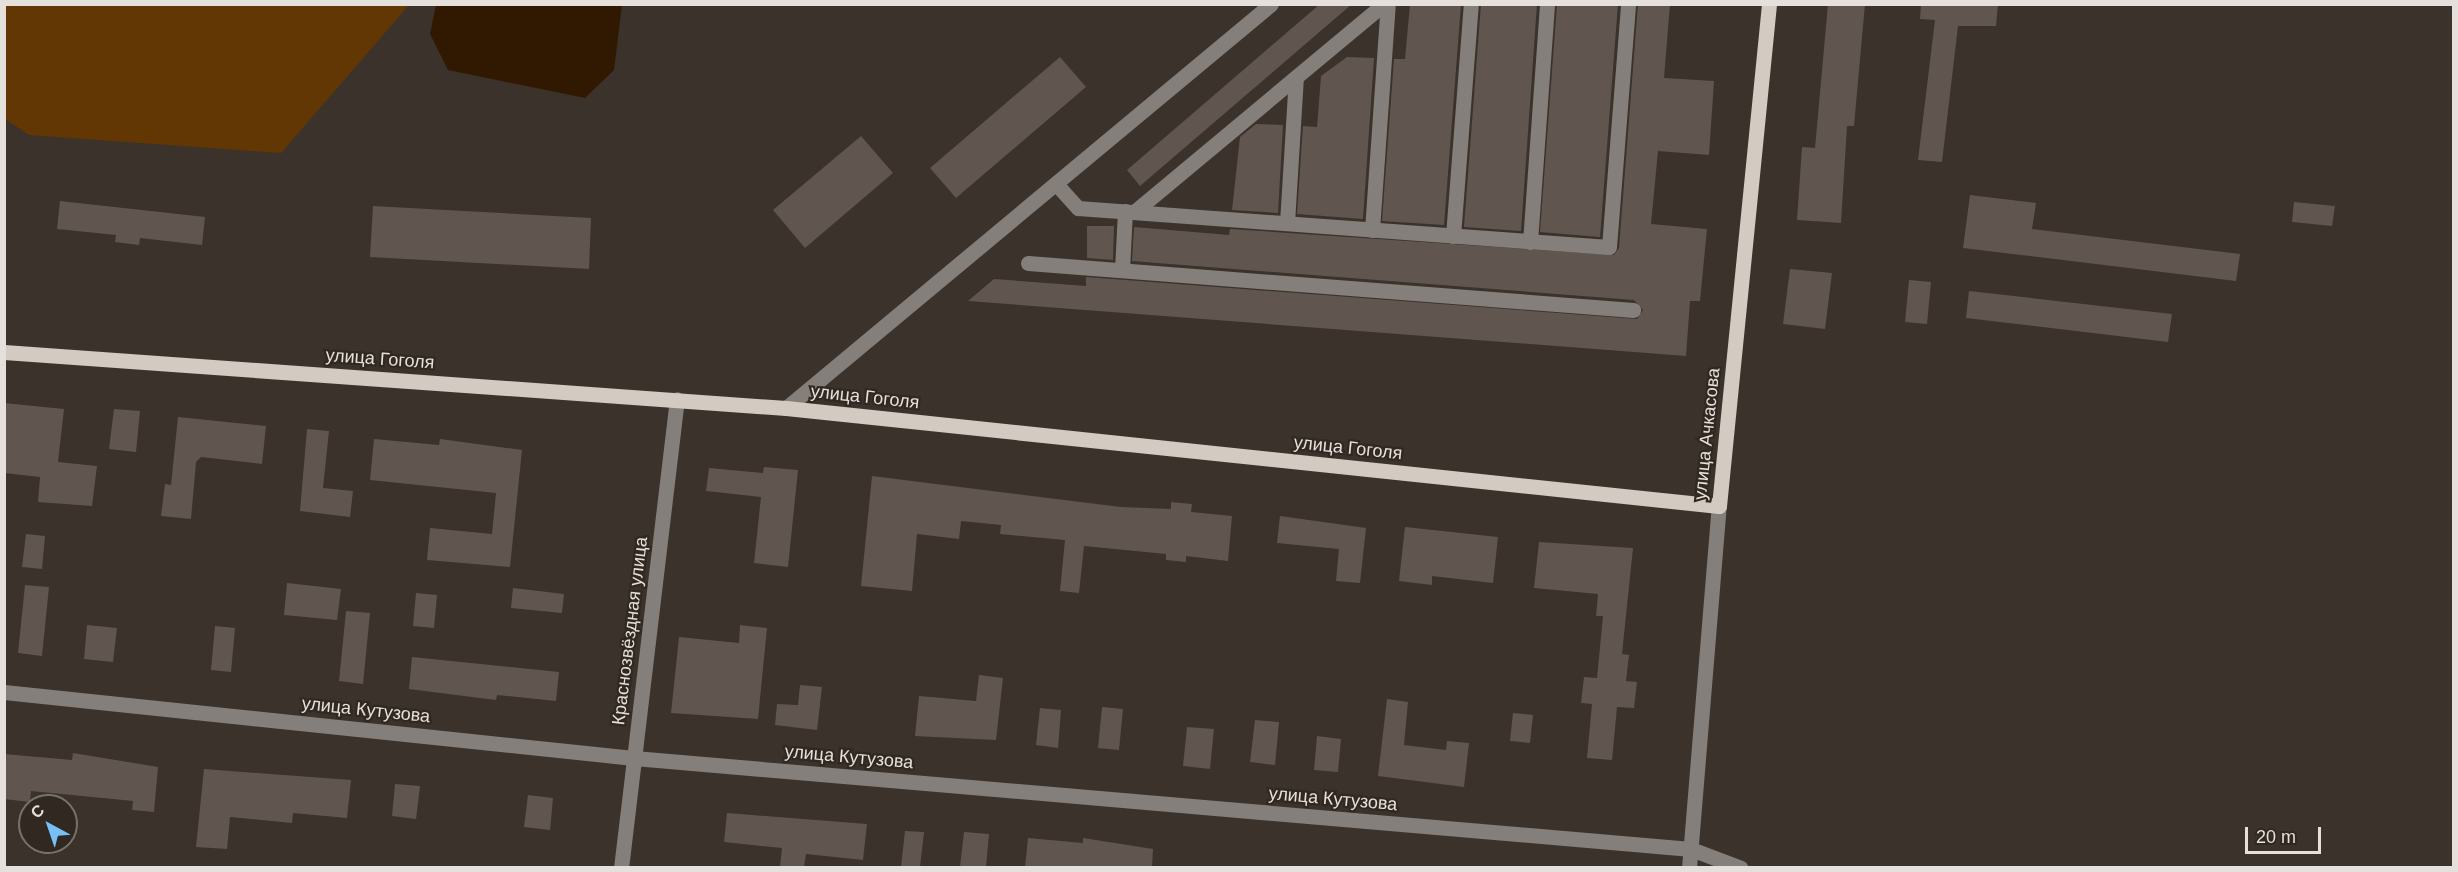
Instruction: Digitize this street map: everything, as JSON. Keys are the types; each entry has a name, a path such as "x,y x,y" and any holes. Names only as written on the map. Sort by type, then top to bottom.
{"main road":[{"name":"улица Ачкасова","path":"1719,506 1769,4"},
{"name":"улица Гоголя","path":"4,352 786,408 1719,506"}],"street":[{"path":"786,408 1058,186 1271,4"},
{"path":"1122,270 1130,211 1386,4"},
{"path":"1372,230 1386,4"},
{"path":"1453,236 1471,4"},
{"path":"1530,242 1547,4"},
{"path":"1058,186 1078,207 1609,247 1628,4"},
{"path":"1287,223 1296,77"},
{"path":"1028,262 1633,310"},
{"name":"Краснозвёздная улица","path":"621,867 677,399"},
{"name":"улица Ачкасова","path":"1689,867 1719,506"},
{"name":"улица Кутузова","path":"4,692 634,758 1691,849 1741,867"}],"shaded area":[{"path":"4,5 409,5 281,153 29,135 5,119"},
{"path":"436,5 622,5 614,70 585,98 448,70 430,34"}],"building":[{"path":"1320,4 1352,4 1140,186 1127,170"},
{"path":"1410,4 1461,4 1444,225 1382,221 1394,59 1405,59"},
{"path":"1481,4 1537,4 1521,231 1464,227"},
{"path":"1557,4 1618,4 1600,237 1540,232"},
{"path":"1638,4 1670,4 1664,78 1714,81 1709,155 1658,151 1651,224 1707,229 1700,301 1690,301 1686,356 968,301 994,279 1086,286 1086,277 1637,319 1643,310 1634,300 1132,261 1134,227 1229,235 1230,229 1614,255 1619,248"},
{"path":"1828,4 1865,4 1854,126 1847,126 1841,223 1797,220 1802,147 1815,148"},
{"path":"1921,4 1998,4 1996,26 1958,26 1942,162 1918,160 1935,20 1920,19"},
{"path":"1060,57 1086,87 956,198 930,168"},
{"path":"1347,57 1374,58 1363,219 1297,214 1303,126 1317,127 1321,76"},
{"path":"1256,124 1283,125 1278,213 1232,210 1240,137"},
{"path":"861,136 893,173 805,248 773,210"},
{"path":"1970,195 2036,203 2032,229 2240,254 2236,281 1963,248"},
{"path":"60,201 205,217 202,245 140,238 139,245 115,242 116,235 57,229"},
{"path":"2294,202 2335,206 2332,226 2292,222"},
{"path":"373,206 591,218 589,269 370,257"},
{"path":"1087,226 1114,226 1113,260 1087,258"},
{"path":"1790,269 1832,273 1825,329 1783,324"},
{"path":"1909,280 1931,282 1927,324 1905,322"},
{"path":"1969,291 2172,314 2168,342 1966,318"},
{"path":"4,403 64,409 58,462 97,466 92,506 38,502 40,477 4,473"},
{"path":"114,409 140,411 136,452 109,449"},
{"path":"178,417 266,426 262,464 201,457 196,462 191,519 161,516 165,484 171,485"},
{"path":"307,429 329,431 323,488 353,491 350,517 300,511"},
{"path":"374,439 439,445 440,439 522,450 510,567 427,560 430,528 492,534 496,493 370,480"},
{"path":"764,467 798,470 788,567 754,563 761,497 706,491 709,468 763,473"},
{"path":"872,476 1121,507 1171,509 1171,502 1192,504 1191,512 1232,516 1228,561 1186,556 1186,562 1166,560 1166,554 1084,546 1079,593 1060,591 1065,540 1000,534 1001,525 961,521 959,539 917,534 912,591 861,586"},
{"path":"1280,516 1366,528 1360,583 1336,581 1339,549 1277,543"},
{"path":"1405,527 1498,537 1493,583 1432,576 1432,585 1399,581"},
{"path":"26,534 45,536 42,569 22,567"},
{"path":"1539,542 1633,548 1622,654 1629,655 1626,681 1637,682 1634,708 1617,707 1612,760 1587,758 1592,704 1581,703 1584,677 1597,678 1603,616 1596,616 1598,594 1534,588"},
{"path":"287,583 341,589 337,620 284,615"},
{"path":"25,585 49,587 42,656 18,653"},
{"path":"513,588 564,594 562,613 511,608"},
{"path":"416,593 437,595 434,628 413,626"},
{"path":"346,611 370,613 363,684 339,681"},
{"path":"87,625 117,628 113,662 84,659"},
{"path":"740,625 767,628 758,719 671,713 679,637 739,643"},
{"path":"215,626 235,628 231,672 211,670"},
{"path":"412,657 559,672 556,701 497,695 496,700 409,689"},
{"path":"979,675 1003,678 996,740 915,736 919,696 976,701"},
{"path":"800,685 822,687 817,730 775,725 777,704 798,705"},
{"path":"1387,699 1408,702 1404,745 1446,750 1447,741 1469,743 1464,787 1378,776"},
{"path":"1102,707 1123,709 1119,750 1098,748"},
{"path":"1040,708 1061,710 1058,748 1036,745"},
{"path":"1513,713 1533,715 1530,743 1510,741"},
{"path":"1255,720 1279,722 1275,765 1250,762"},
{"path":"1187,727 1214,729 1210,769 1183,766"},
{"path":"1317,736 1341,739 1338,772 1314,770"},
{"path":"73,753 158,767 154,812 132,810 133,801 78,794 31,791 31,794 18,794 18,801 4,799 4,754 72,760"},
{"path":"204,769 351,780 347,818 293,813 292,823 230,817 227,849 196,847"},
{"path":"395,784 420,786 416,819 392,816"},
{"path":"528,795 553,798 550,830 524,827"},
{"path":"727,813 867,824 863,860 806,854 804,867 780,867 782,848 724,842"},
{"path":"905,831 924,832 920,867 901,867"},
{"path":"964,832 989,834 986,867 960,867"},
{"path":"1028,838 1083,843 1083,838 1153,849 1152,867 1025,867"}]}
